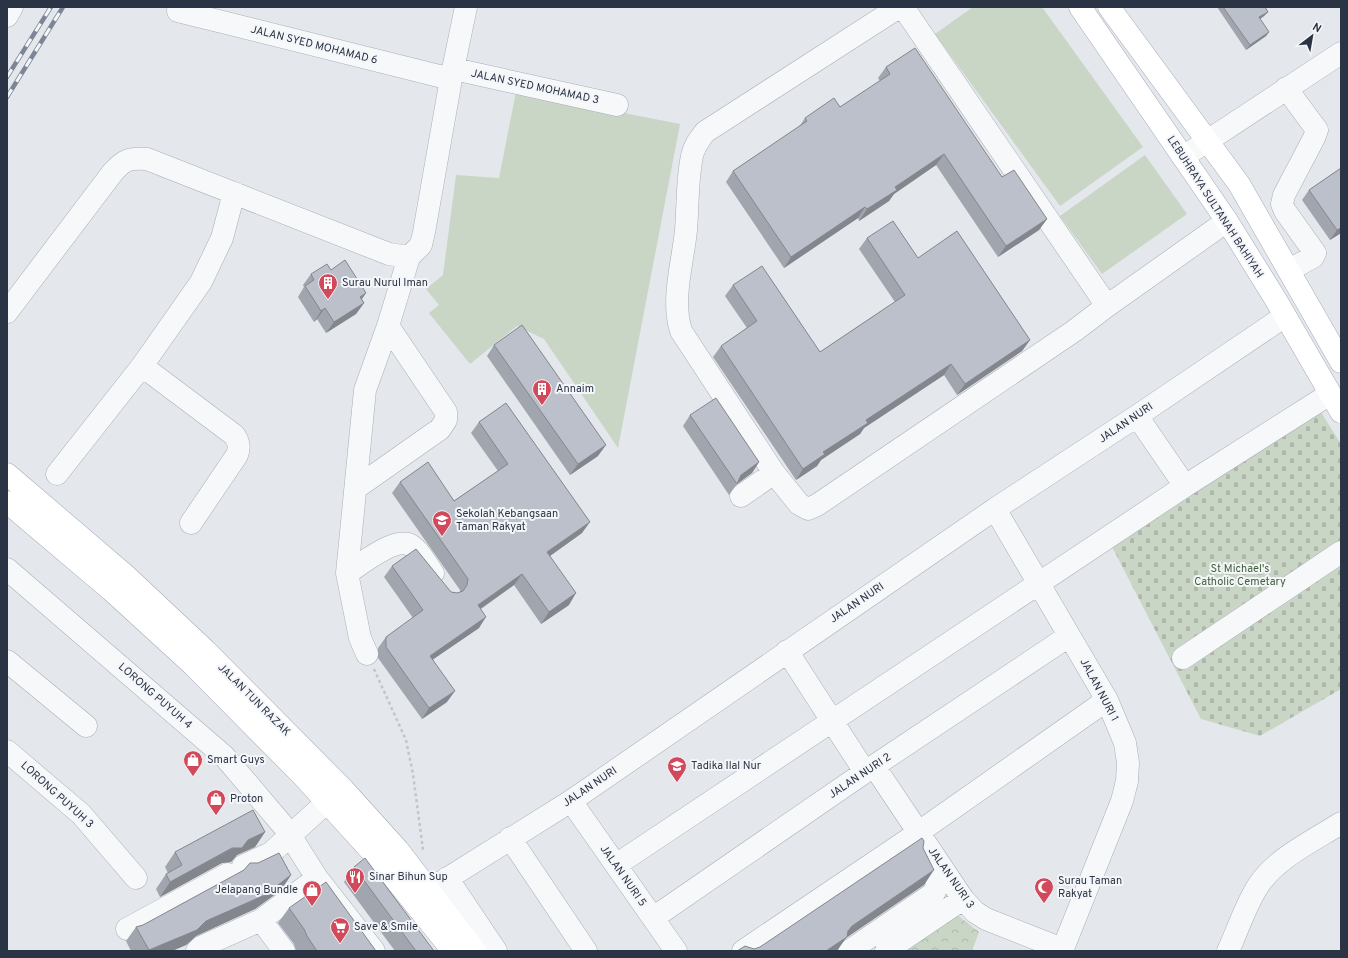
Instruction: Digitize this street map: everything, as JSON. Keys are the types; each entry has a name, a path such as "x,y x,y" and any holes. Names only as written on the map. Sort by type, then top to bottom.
{"main road":[{"name":"LEBUHRAYA SULTANAH BAHIYAH","path":"1080,7 1227,221 1285,316 1335,403"},
{"path":"1109,7 1239,184 1341,362"},
{"name":"JALAN TUN RAZAK","path":"7,474 124,574 206,651 343,789 398,850 475,951"},
{"name":"JALAN TUN RAZAK","path":"7,502 111,590 193,665 328,801 415,902 453,951"}],"street":[{"path":"7,16 12,7"},
{"path":"367,654 359,632 347,573 365,390 388,326 409,257 421,245 452,74 466,7"},
{"path":"899,7 705,132 696,142 692,156 686,231 676,308 680,331 774,473 799,504 808,509 817,505 1074,331 1227,221"},
{"path":"903,7 1107,306"},
{"name":"JALAN SYED MOHAMAD 6","path":"178,11 452,74"},
{"path":"1183,157 1341,52"},
{"name":"JALAN SYED MOHAMAD 3","path":"452,74 617,105"},
{"path":"1286,88 1317,130 1284,195 1282,204 1285,211 1315,254 1313,257 1289,270"},
{"path":"7,312 104,183 122,162 132,158 147,159 389,254 409,257"},
{"path":"57,474 142,366 201,282 222,238 234,193"},
{"name":"JALAN NURI","path":"429,890 571,801 995,509 1137,416 1285,316"},
{"path":"356,488 440,429 446,420 446,412 388,326"},
{"path":"142,366 234,435 239,442 237,455 191,523"},
{"path":"616,865 1185,486 1335,403"},
{"path":"1137,416 1185,486"},
{"path":"741,496 774,473"},
{"name":"JALAN NURI 1","path":"995,509 1107,700 1125,743 1128,763 1127,782 1122,801 1062,950"},
{"path":"347,573 389,546 405,543 414,547 443,587"},
{"path":"1183,658 1341,552"},
{"name":"LORONG PUYUH 4","path":"10,577 224,756 291,836 317,878 374,951"},
{"name":"JALAN NURI 2","path":"653,918 869,769 1069,636"},
{"name":"JALAN NURI 3","path":"787,651 832,721 869,769 914,835 963,899 975,912 986,919 1062,950"},
{"path":"7,661 86,726"},
{"path":"743,951 914,835 1107,700"},
{"name":"LORONG PUYUH 3","path":"7,751 81,814 136,878"},
{"path":"127,929 236,870 271,854 328,801"},
{"name":"JALAN NURI 5","path":"571,801 676,951"},
{"path":"1228,951 1258,885 1268,874 1294,854 1341,823"},
{"path":"849,951 934,893 938,886 937,878 914,835"},
{"path":"510,838 586,951"},
{"path":"197,951 201,947 261,920 317,878"},
{"path":"447,878 496,951"},
{"path":"886,951 963,899"},
{"path":"261,920 284,951"}],"path":[{"path":"367,654 406,740 413,774 421,847 424,853"}],"green space":[{"path":"973,7 1042,7 1143,147 1060,206 935,34"},
{"path":"516,92 680,124 618,448 544,339 517,326 470,364 429,313 439,305 426,289 443,275 456,175 499,178"},
{"path":"1145,155 1187,214 1102,274 1060,216"},
{"name":"St Michael's Catholic Cemetary","path":"1317,406 1341,444 1341,689 1260,736 1201,719 1108,539"},
{"path":"956,914 979,932 972,951 903,951"}],"building":[{"path":"1223,7 1265,7 1268,12 1259,17 1269,32 1250,45"},
{"path":"915,48 1002,177 1014,170 1047,219 1006,246 944,154 895,187 897,190 867,209 865,207 791,257 733,171 807,121 805,118 834,98 840,107 890,74 886,67"},
{"path":"1341,168 1341,228 1337,230 1309,190"},
{"path":"893,221 918,258 957,231 1030,340 965,384 951,364 866,420 868,423 823,452 825,454 803,469 721,346 757,321 733,285 762,266 820,352 905,295 867,238"},
{"name":"Surau Nurul Iman","path":"345,260 366,293 360,297 364,303 334,322 325,308 321,311 305,286 314,280 311,274 327,264 331,270"},
{"path":"522,325 606,445 578,464 494,345"},
{"path":"716,398 759,462 741,475 737,484 690,415"},
{"path":"506,403 590,522 547,552 576,593 549,612 522,574 478,605 486,617 430,656 455,691 429,708 386,647 386,637 423,610 392,566 416,549 451,592 457,593 463,591 467,585 468,579 400,482 428,462 454,501 508,464 479,422"},
{"path":"253,810 265,832 248,840 242,848 232,848 170,882 166,874 182,865 175,852"},
{"path":"922,838 924,841 923,848 934,870 852,926 848,931 847,937 826,951 737,951 745,946 754,949 760,947"},
{"path":"279,853 291,875 265,895 206,921 197,930 149,950 136,927 143,925 244,870 250,863 258,863"},
{"path":"365,858 434,951 416,951 354,867"},
{"path":"326,882 376,951 317,951 289,908"}],"railway":[{"path":"7,77 51,7"},
{"path":"7,97 63,7"}],"place":[{"name":"Surau Nurul Iman","path":"328,300"},
{"name":"Annaim","path":"542,406"},
{"name":"Sekolah Kebangsaan Taman Rakyat","path":"442,537"},
{"name":"Smart Guys","path":"193,777"},
{"name":"Tadika Ilal Nur","path":"677,783"},
{"name":"Proton","path":"216,816"},
{"name":"Sinar Bihun Sup","path":"355,894"},
{"name":"Surau Taman Rakyat","path":"1044,904"},
{"name":"Jelapang Bundle","path":"312,907"},
{"name":"Save & Smile","path":"340,944"}]}
